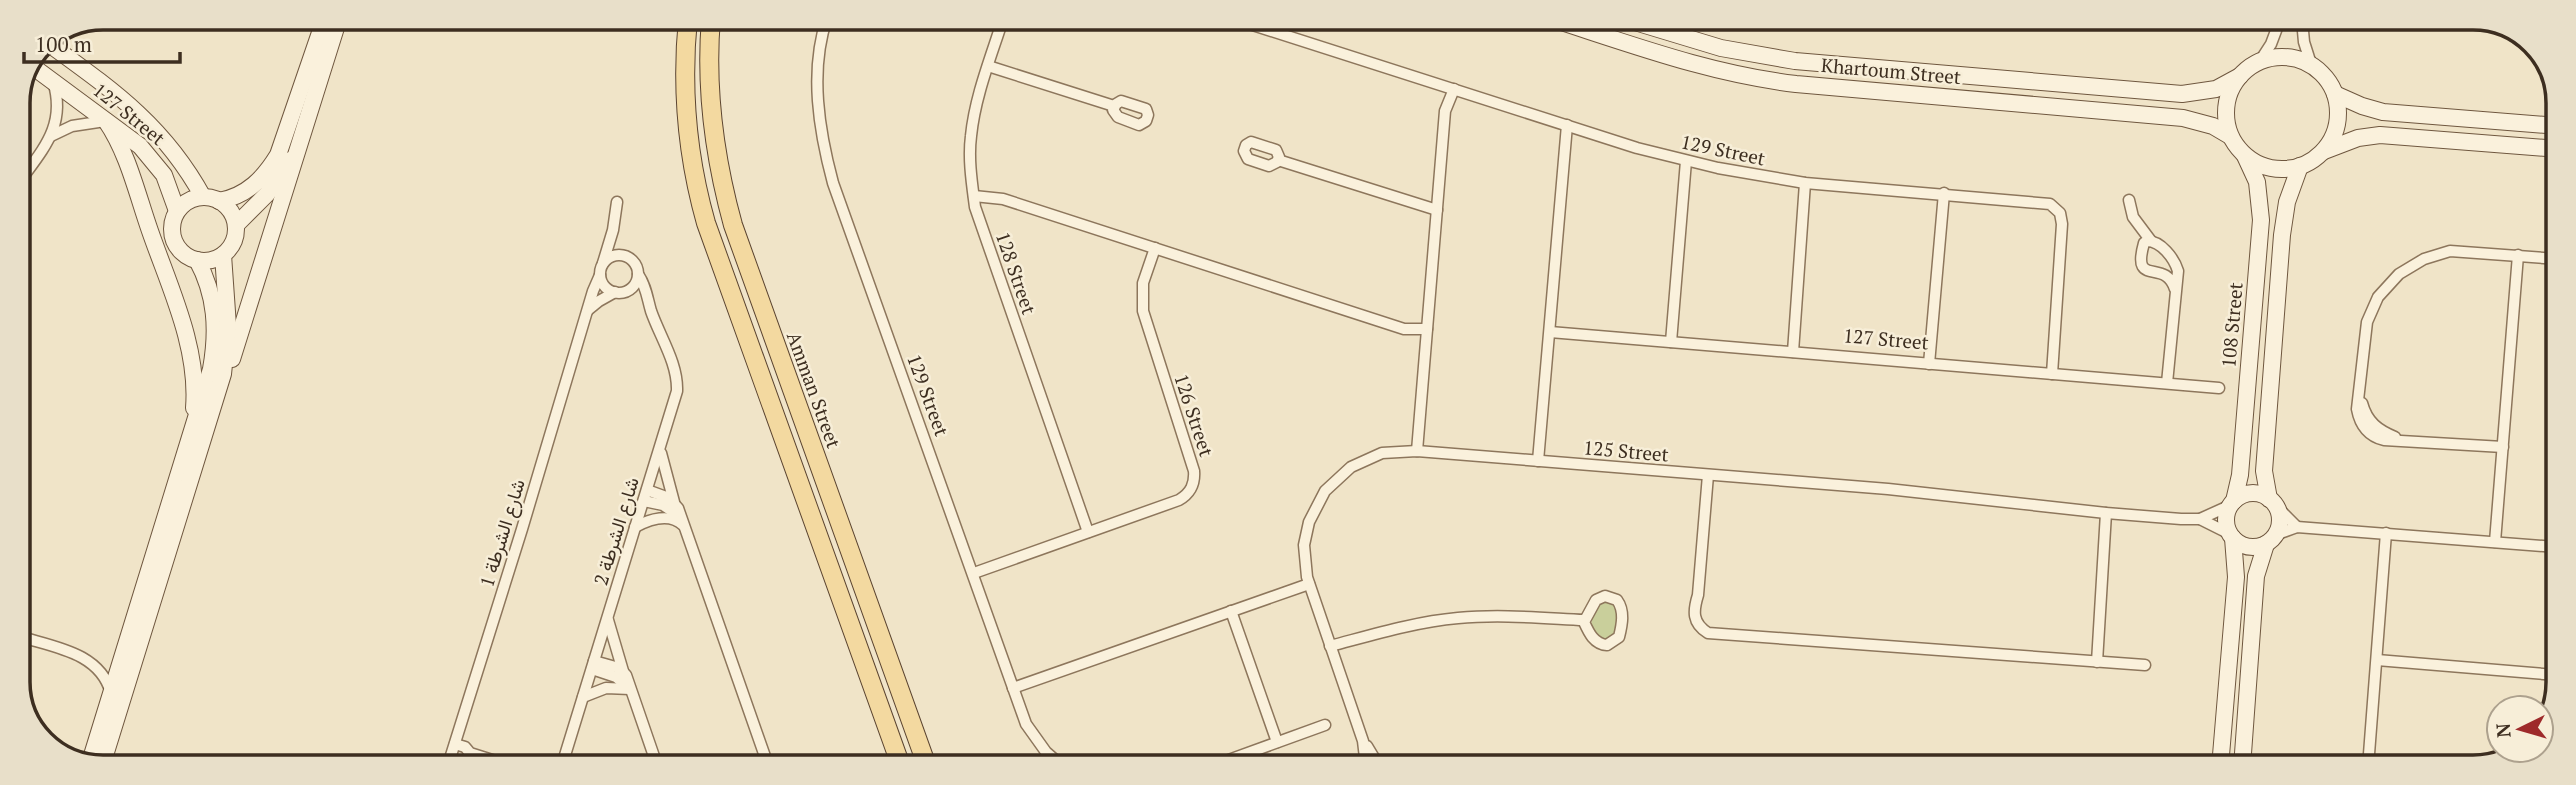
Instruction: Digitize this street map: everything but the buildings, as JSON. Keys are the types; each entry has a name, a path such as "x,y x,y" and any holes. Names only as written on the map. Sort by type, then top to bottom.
{"main road":[{"path":"687,30 685,75 687,125 694,175 706,223 897,755"},
{"name":"Amman Street","path":"710,30 708,68 711,121 733,225 923,755"}],"street":[{"path":"219,201 241,194 253,186 267,172 278,155 321,30"},
{"path":"105,755 223,374 236,349 335,30"},
{"name":"129 Street","path":"823,30 819,45 817,73 822,132 828,164 1013,688 1032,734 1049,755"},
{"name":"128 Street","path":"999,30 976,106 970,139 977,217 1088,532"},
{"name":"129 Street","path":"1269,30 1567,125 1686,161 1744,174 1805,183 2045,202 2055,206 2060,213 2062,224 2052,374"},
{"name":"Khartoum Street","path":"1585,30 1670,58 1750,78 2183,118 2213,126 2231,136"},
{"name":"Khartoum Street","path":"1661,30 1721,48 1818,64 2182,94 2216,89 2239,76"},
{"path":"2276,30 2260,61 2239,76 2228,98 2226,111 2231,136 2245,156 2257,164 2286,169 2300,166 2324,151 2358,138 2391,135 2546,148"},
{"path":"2303,30 2311,64 2329,82 2335,94 2338,118 2336,130 2324,151"},
{"name":"127 Street","path":"55,48 129,103 148,121 176,153 203,197"},
{"path":"2260,61 2286,57 2311,64"},
{"path":"988,66 1114,107"},
{"name":"127 Street","path":"38,70 140,146 164,175 177,211"},
{"path":"30,167 51,136 58,109 53,81"},
{"path":"1417,451 1445,111 1454,89"},
{"path":"2335,94 2383,112 2546,125"},
{"path":"51,136 72,126 106,121 114,132 128,165 183,327 195,390 192,428"},
{"path":"1538,461 1567,125"},
{"path":"236,225 276,182 302,136"},
{"name":"108 Street","path":"2233,503 2240,475 2261,220 2257,182 2245,156"},
{"path":"1278,160 1437,210"},
{"path":"1671,342 1686,161"},
{"path":"2243,755 2256,576 2279,524 2264,471 2282,234 2287,202 2300,166"},
{"path":"1793,352 1805,183"},
{"path":"1929,364 1944,193"},
{"path":"974,196 1003,199 1404,329 1427,329"},
{"path":"203,197 219,201 229,209 236,225 234,242 215,260 197,260 179,250 172,230 177,211 193,198 203,197"},
{"path":"2129,200 2133,217 2151,241"},
{"path":"617,202 613,230 600,275 606,288 621,292 650,308"},
{"path":"613,230 622,255"},
{"path":"2167,383 2178,275 2175,262 2157,243 2144,243 2141,266 2167,276 2172,280 2175,289"},
{"name":"126 Street","path":"974,573 1179,500 1190,491 1194,482 1192,466 1144,323 1143,283 1155,248"},
{"path":"2503,447 2404,440 2383,432 2372,423 2364,412 2361,393 2367,322 2378,297 2390,282 2415,264 2440,253 2460,251 2546,258"},
{"path":"223,255 228,327 223,374"},
{"path":"588,310 599,301 635,284 638,274 632,260 622,255 611,256 603,263"},
{"path":"2495,542 2518,255"},
{"path":"92,755 211,369 215,333 211,294 197,260"},
{"name":"شارع الشرطة 2","path":"565,755 676,399 675,373 650,308 647,290 638,274"},
{"name":"شارع الشرطة 1","path":"451,754 600,275"},
{"name":"127 Street","path":"1550,332 2218,387"},
{"path":"661,446 662,464 675,504 764,755"},
{"name":"125 Street","path":"1365,755 1363,741 1309,584 1304,556 1306,533 1313,511 1325,491 1342,474 1371,457 1393,451 1888,489 2106,513 2200,519 2232,536"},
{"path":"1708,475 1698,595 1701,615 1713,628 1734,634 2145,666"},
{"path":"2221,755 2236,576 2232,536 2226,522 2233,503 2241,496 2255,494 2272,503 2297,527"},
{"path":"645,496 669,498 675,504"},
{"path":"645,496 663,505 682,521"},
{"name":"125 Street","path":"2200,519 2233,503"},
{"path":"2097,662 2106,513"},
{"path":"635,527 659,519 682,521"},
{"path":"2232,536 2245,546 2271,539 2297,527 2546,546"},
{"path":"2369,755 2386,533"},
{"path":"1013,688 1309,584"},
{"path":"1600,597 1613,597 1622,607 1619,637 1611,644 1600,644 1593,639 1584,620 1600,597"},
{"path":"1231,611 1277,742"},
{"path":"1330,646 1413,625 1459,618 1502,616 1584,620"},
{"path":"608,617 609,631 653,755"},
{"path":"30,640 90,660 104,673 112,694"},
{"path":"2377,660 2546,674"},
{"path":"593,665 623,671"},
{"path":"593,665 616,677 630,689"},
{"path":"583,697 606,688 630,689"},
{"path":"1242,755 1325,725"},
{"name":"125 Street","path":"1363,741 1372,755"},
{"path":"451,754 466,747 470,753 476,755"}],"green space":[{"path":"1606,600 1614,602 1618,622 1609,640 1601,641 1591,629 1592,619 1595,608"}]}
